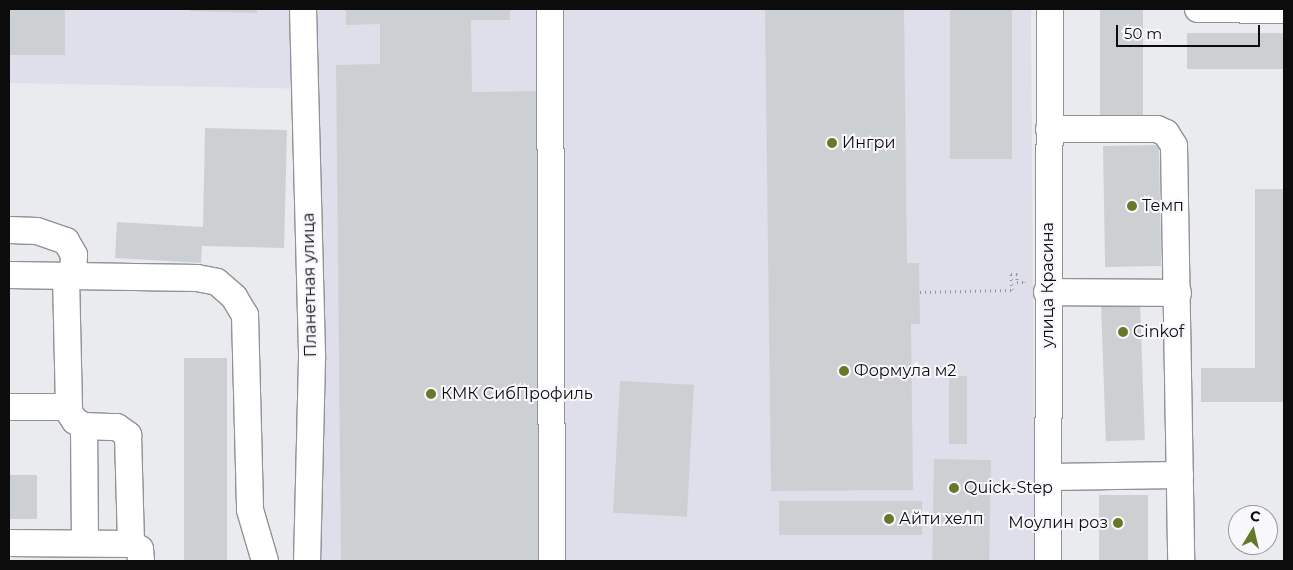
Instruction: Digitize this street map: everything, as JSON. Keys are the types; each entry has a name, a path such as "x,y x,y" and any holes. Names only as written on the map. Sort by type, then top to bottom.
{"street":[{"name":"Планетная улица","path":"303,9 312,359 307,561"},
{"path":"550,9 552,561"},
{"name":"улица Красина","path":"1048,561 1048,477 1036,287 1049,129 1050,9"},
{"path":"1198,10 1284,10"},
{"path":"1049,129 1157,129 1172,139 1176,157 1181,561"},
{"path":"9,230 37,231 66,241 74,255 70,276 76,416 85,543"},
{"path":"9,275 197,278 216,282 234,297 245,315 250,510 265,561"},
{"path":"1036,287 1178,293"},
{"path":"9,407 76,416 116,427 128,435 136,552 85,543 9,544"},
{"path":"1048,477 1180,475"}],"path":[{"path":"920,292 1012,290 1011,274 1017,274 1017,282 1036,287"}],"shaded area":[{"path":"9,9 1031,9 1035,561 315,561 320,89 9,83"}],"building":[{"path":"9,9 65,9 65,55 9,55"},
{"path":"190,9 257,9 257,13 190,11"},
{"path":"346,9 510,9 510,20 471,20 472,92 538,91 543,561 341,561 336,65 380,64 380,24 346,25"},
{"path":"765,9 904,9 907,263 919,263 920,324 911,324 913,490 771,491"},
{"path":"950,9 1012,9 1012,159 950,159"},
{"path":"1100,9 1143,9 1143,116 1100,116"},
{"path":"1187,33 1284,33 1284,69 1187,69"},
{"path":"205,128 287,130 284,248 202,246 201,263 115,258 117,222 203,227"},
{"name":"Темп","path":"1159,145 1161,266 1105,267 1103,146"},
{"path":"1255,189 1284,189 1284,402 1201,402 1201,368 1255,368"},
{"path":"1140,302 1145,440 1106,441 1101,303"},
{"path":"184,358 227,358 227,561 184,561"},
{"path":"949,376 967,376 967,444 949,444"},
{"path":"620,381 694,385 687,517 613,513"},
{"path":"934,459 991,460 989,561 932,561"},
{"path":"9,475 37,475 37,519 9,519"},
{"path":"1099,495 1148,495 1148,561 1099,561"},
{"path":"779,501 922,501 922,535 779,535"}],"place":[{"name":"Ингри","path":"832,143"},
{"name":"Темп","path":"1132,206"},
{"name":"Cinkof","path":"1123,332"},
{"name":"Формула м2","path":"844,371"},
{"name":"КМК СибПрофиль","path":"431,394"},
{"name":"Quick-Step","path":"954,488"},
{"name":"Айти хелп","path":"889,519"},
{"name":"Моулин роз","path":"1118,523"}]}
